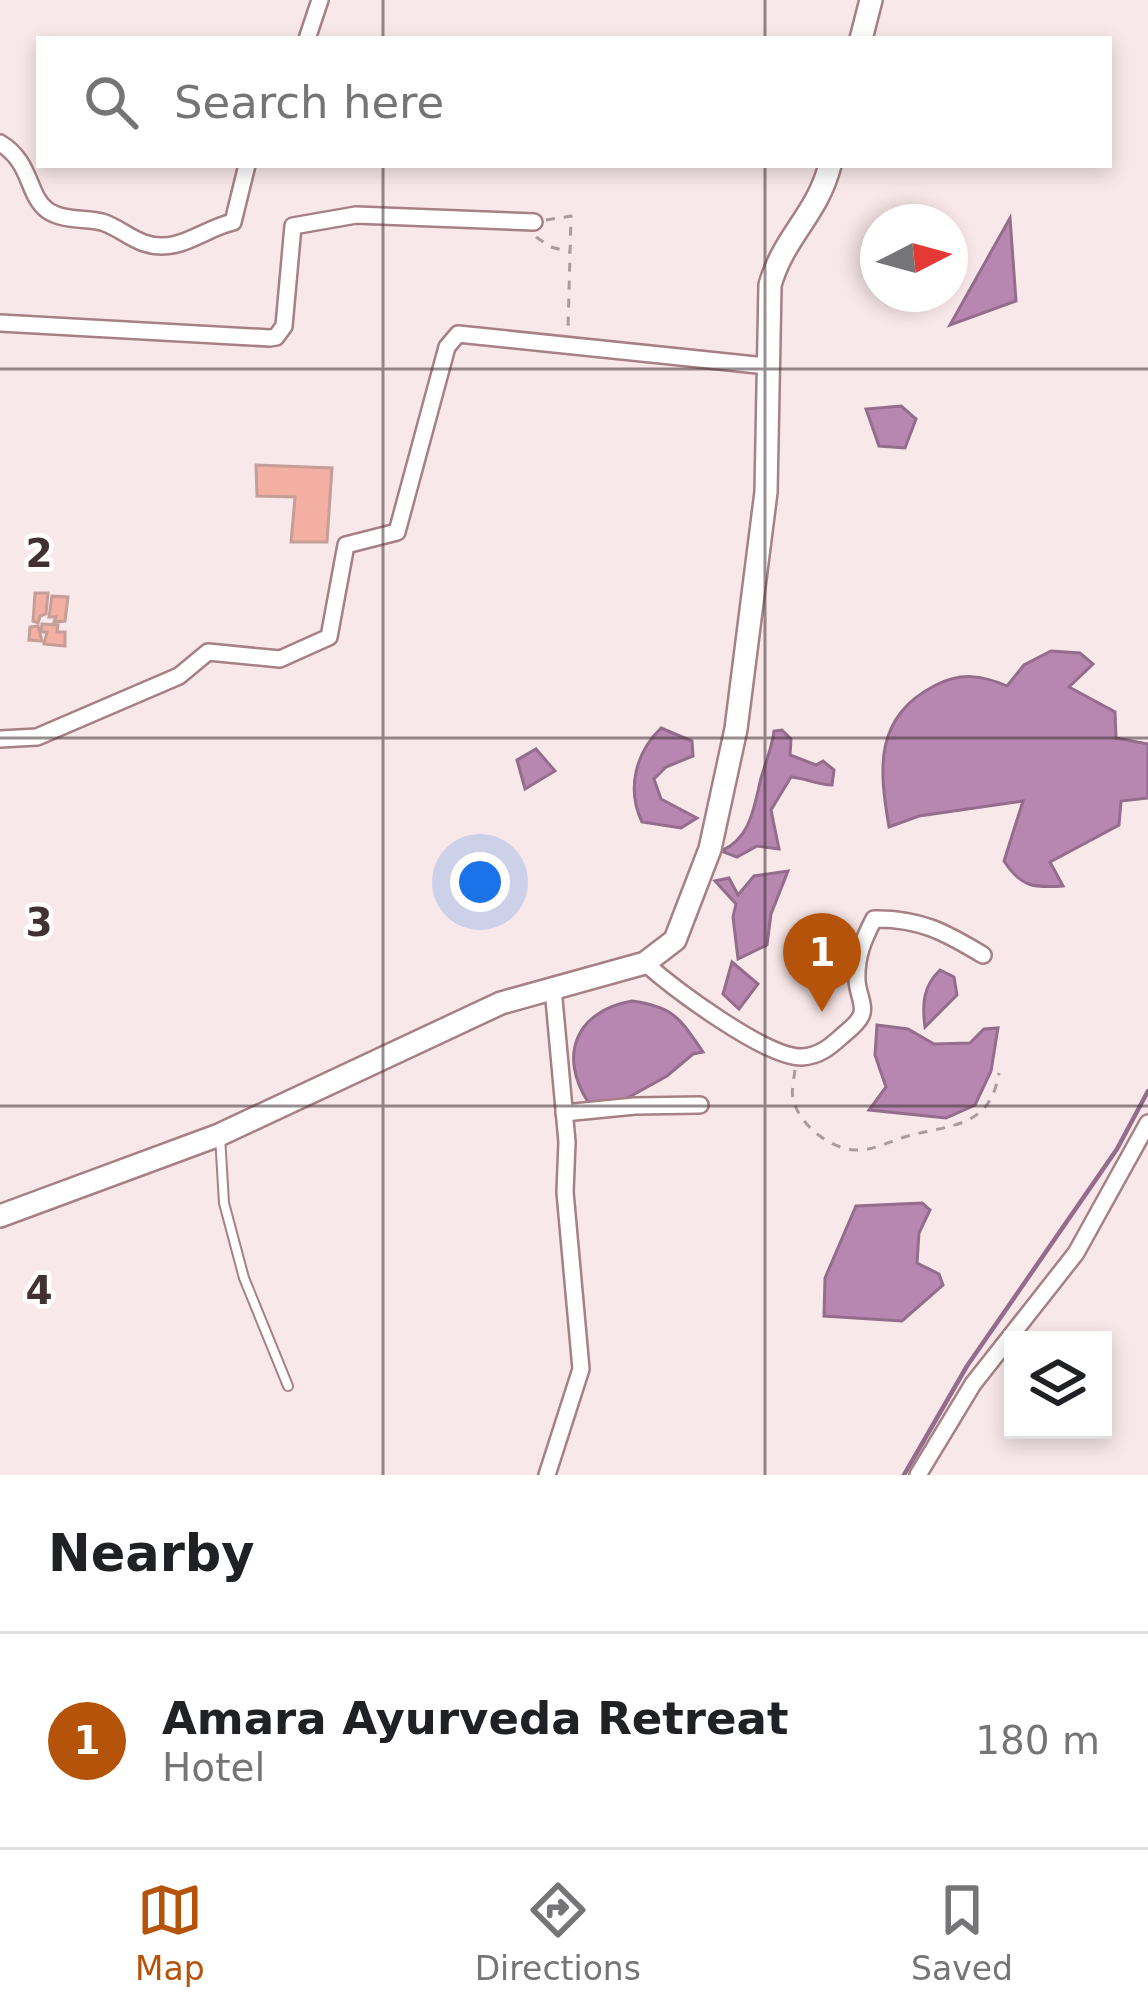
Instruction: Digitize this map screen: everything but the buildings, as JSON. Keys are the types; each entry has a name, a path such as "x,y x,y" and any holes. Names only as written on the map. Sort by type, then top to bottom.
{"street":[{"path":"308,36 320,0"},
{"path":"862,36 871,0"},
{"path":"0,142 26,166 48,211 105,223 148,245 186,242 233,222 246,168"},
{"path":"0,1216 219,1135 501,1003 645,963 675,940 710,849 736,729 766,492 770,285 778,256 814,207 829,168"},
{"path":"0,323 276,337 284,326 293,226 356,215 534,222"},
{"path":"0,739 37,737 178,676 208,652 280,659 328,637 346,544 397,532 452,339 466,333 766,366"},
{"path":"645,963 672,987 756,1041 797,1057 826,1050 861,1018 856,974 860,947 874,919 928,923 982,955"},
{"path":"547,1475 580,1369 553,988"},
{"path":"564,1114 700,1105"},
{"path":"918,1475 983,1370 1076,1253 1148,1123"}],"lane":[{"path":"219,1135 224,1204 239,1259 288,1386"}],"path":[{"path":"568,344 571,216 534,222 536,240 570,252"},
{"path":"797,1057 792,1097 806,1122 827,1142 851,1150 880,1147 962,1124 992,1099 999,1073"}],"shaded area":[{"path":"1010,218 1016,301 950,325 957,312 968,312 968,293"},
{"path":"901,406 916,419 905,448 879,446 866,409"},
{"path":"1051,651 1080,653 1093,664 1069,687 1115,712 1116,738 1148,744 1148,798 1121,801 1119,825 1050,862 1063,886 1029,884 1004,861 1023,801 919,816 889,827 883,765 885,746 900,713 934,686 953,679 980,677 1007,686 1024,665"},
{"path":"661,728 692,741 693,756 666,767 654,779 661,799 697,818 681,828 642,822 637,809 636,772 645,748"},
{"path":"782,730 791,739 790,755 816,765 823,761 834,770 832,785 791,777 771,810 779,849 757,846 737,857 721,851 745,830 774,731"},
{"path":"536,749 555,771 525,789 517,760"},
{"path":"788,871 771,914 767,945 738,959 736,904 715,881 729,878 738,895 754,876"},
{"path":"818,932 847,947 840,979 813,974 794,955 804,934"},
{"path":"732,962 758,984 739,1009 723,994"},
{"path":"940,970 954,977 957,995 925,1027 925,996"},
{"path":"632,1001 675,1016 703,1052 620,1102 588,1102 574,1068 578,1038 597,1014"},
{"path":"877,1025 908,1029 934,1044 970,1043 984,1029 998,1028 991,1071 975,1105 946,1118 869,1110 886,1087 875,1055"},
{"path":"922,1203 930,1210 919,1233 917,1263 939,1274 943,1285 902,1321 824,1316 825,1278 856,1206"}],"waterway":[{"path":"904,1475 967,1366 1117,1149 1148,1091"}],"place":[{"name":"Amara Ayurveda Retreat","path":"822,1012"}]}
